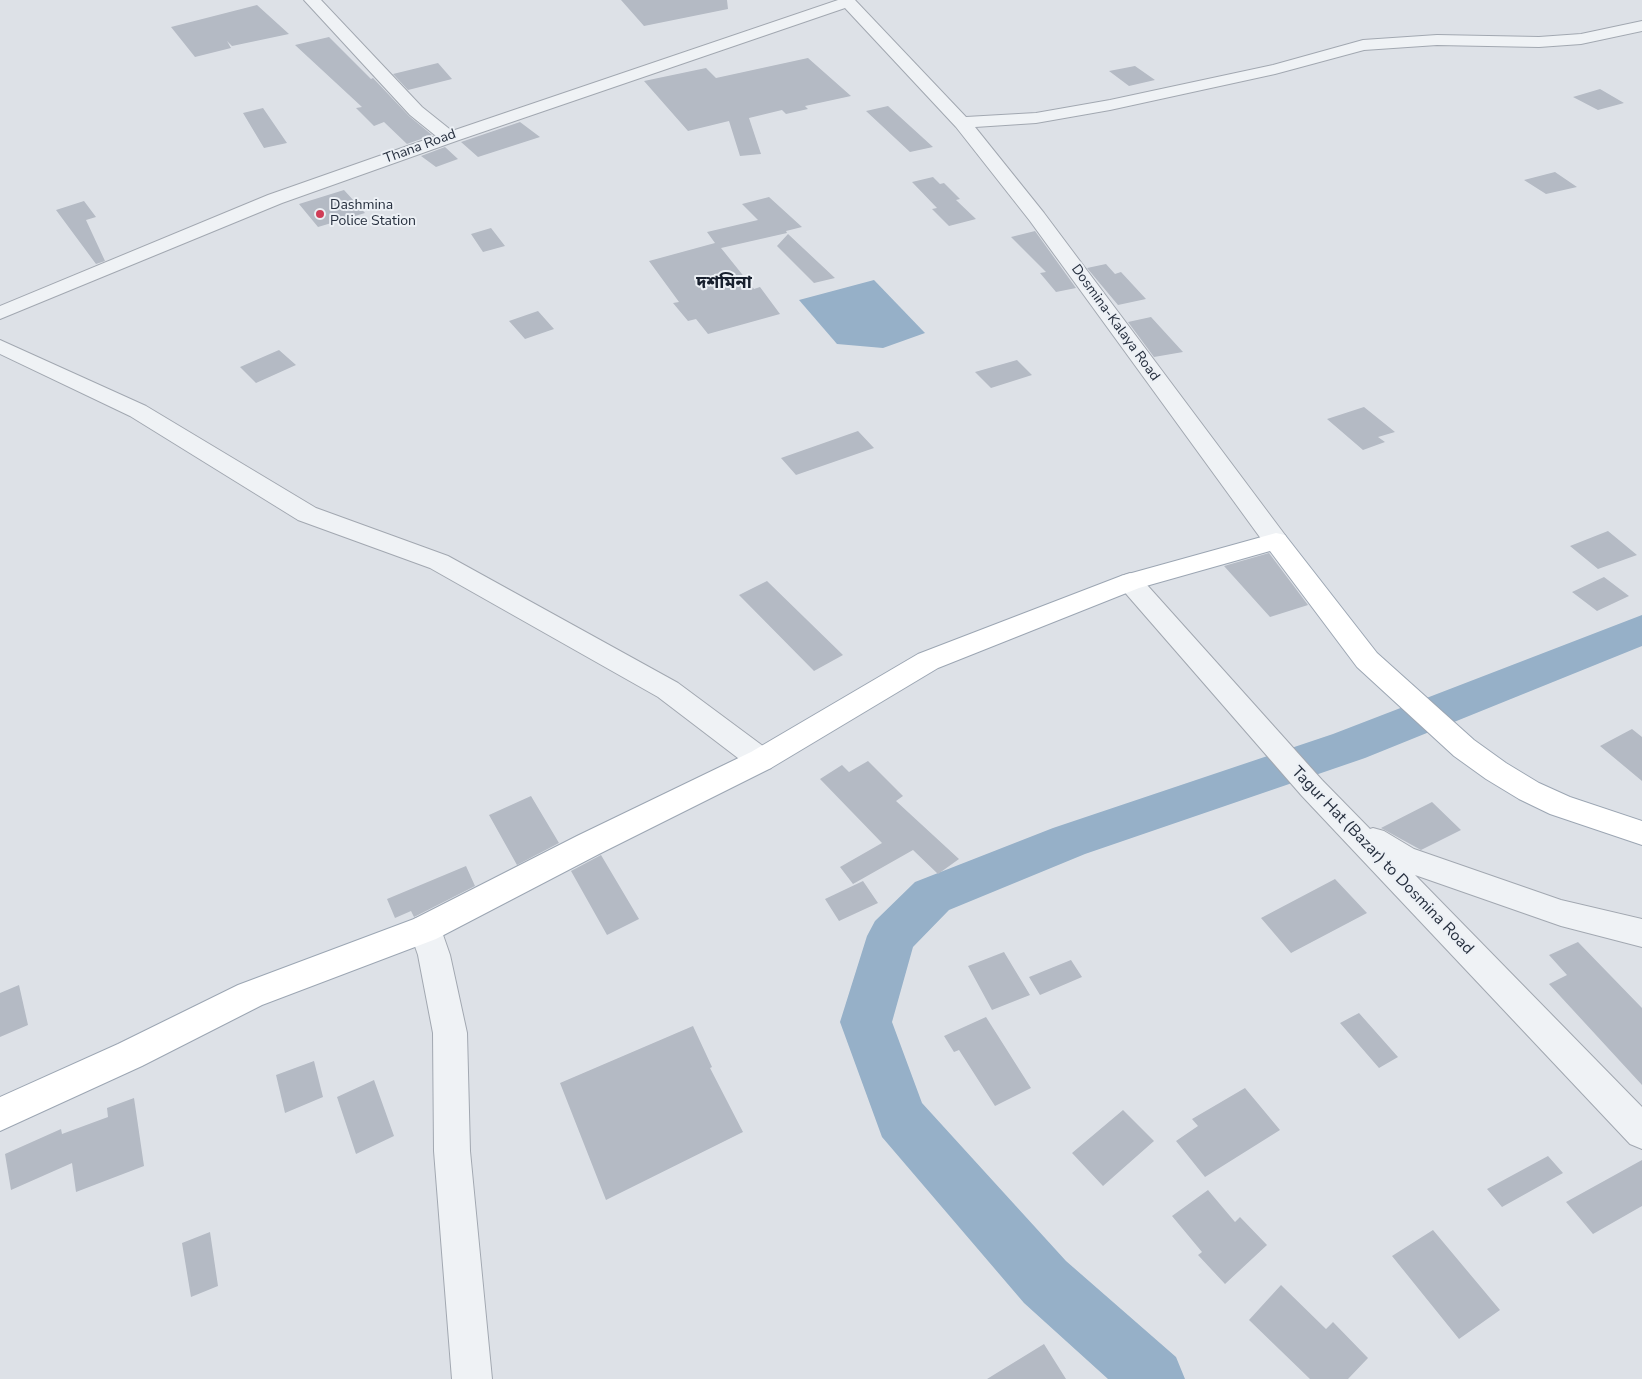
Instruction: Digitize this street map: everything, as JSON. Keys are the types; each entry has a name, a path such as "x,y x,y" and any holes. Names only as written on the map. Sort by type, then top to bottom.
{"main road":[{"path":"0,1114 130,1054 250,995 425,929 588,845 761,760 928,661 1130,582 1276,540"},
{"name":"Dosmina-Kalaya Road","path":"1276,540 1367,660 1464,748 1496,771 1560,806 1642,832"}],"street":[{"path":"312,0 416,111 449,137"},
{"name":"Thana Road","path":"0,313 275,199 449,137 847,1"},
{"name":"Dosmina-Kalaya Road","path":"847,1 962,124 1037,217 1276,540"},
{"path":"962,124 1036,118 1110,105 1266,71 1363,45 1437,40 1539,42 1581,39 1642,26"},
{"path":"0,292 23,304"},
{"path":"0,346 138,411 307,514 448,566 668,690 761,760"},
{"name":"Tagur Hat (Bazar) to Dosmina Road","path":"1130,582 1312,788 1642,1132"},
{"path":"1345,823 1403,858 1561,913 1642,933"},
{"path":"425,929 434,955 450,1033 452,1151 472,1379"}],"water":[{"path":"874,280 925,333 883,348 837,344 799,300"}],"building":[{"path":"621,0 727,0 728,9 644,26"},
{"path":"257,5 289,34 232,46 227,41 231,48 195,57 171,27"},
{"path":"329,37 371,79 373,78 409,116 432,135 407,144 384,122 374,126 356,108 362,107 295,45"},
{"path":"808,58 851,96 805,106 808,109 786,114 782,110 749,118 761,154 740,156 729,121 688,131 644,81 706,68 716,78"},
{"path":"438,63 452,79 408,90 393,74"},
{"path":"1135,66 1155,80 1129,86 1109,71"},
{"path":"1600,89 1624,103 1598,110 1573,97"},
{"path":"888,106 933,147 910,152 866,111"},
{"path":"263,108 287,143 264,148 243,113"},
{"path":"520,122 540,137 478,157 461,142"},
{"path":"445,147 458,159 436,167 421,156"},
{"path":"1555,172 1577,187 1546,194 1524,180"},
{"path":"933,177 940,184 944,183 960,199 956,200 976,219 949,226 932,209 937,208 912,182"},
{"path":"344,190 365,213 318,227 299,204"},
{"path":"769,197 802,227 786,231 787,233 721,248 754,289 760,287 780,314 708,334 696,319 688,321 673,303 679,302 649,261 715,243 707,232 758,220 742,204"},
{"path":"84,201 96,217 86,220 105,261 96,264 56,210"},
{"path":"491,228 505,246 483,252 471,234"},
{"path":"1035,231 1076,288 1056,292 1040,273 1046,272 1011,237"},
{"path":"788,234 835,278 814,283 777,246"},
{"path":"1106,264 1115,274 1121,272 1146,299 1118,305 1087,268"},
{"path":"538,311 554,329 525,339 509,321"},
{"path":"1151,317 1183,352 1154,357 1128,322"},
{"path":"279,350 296,365 256,383 240,367"},
{"path":"1017,360 1032,375 991,388 975,372"},
{"path":"1364,407 1395,432 1378,437 1385,442 1363,450 1327,419"},
{"path":"858,431 874,448 796,475 781,458"},
{"path":"1608,531 1637,555 1598,569 1570,546"},
{"path":"1269,553 1308,605 1270,617 1224,566"},
{"path":"1604,577 1629,596 1597,611 1572,592"},
{"path":"767,581 843,655 814,671 739,595"},
{"path":"1632,729 1642,737 1642,781 1600,746"},
{"path":"868,761 903,796 896,801 959,859 938,874 913,850 853,884 840,867 882,843 820,779 842,765 849,772"},
{"path":"531,796 559,843 517,865 489,815"},
{"path":"1432,802 1461,830 1421,850 1381,828"},
{"path":"601,855 639,919 607,935 571,871"},
{"path":"466,866 475,886 414,917 411,911 395,918 387,899"},
{"path":"1335,879 1367,913 1291,953 1261,918"},
{"path":"863,881 878,903 839,921 825,899"},
{"path":"1578,942 1642,1008 1642,1085 1549,984 1567,975 1549,955"},
{"path":"1004,952 1030,995 992,1010 968,966"},
{"path":"1071,960 1082,977 1040,995 1029,977"},
{"path":"19,985 28,1025 0,1037 0,993"},
{"path":"1359,1013 1398,1057 1379,1068 1340,1023"},
{"path":"986,1017 1031,1088 995,1106 959,1050 954,1052 944,1036"},
{"path":"693,1026 712,1067 710,1068 743,1132 606,1200 560,1083"},
{"path":"314,1061 323,1097 285,1113 276,1075"},
{"path":"374,1080 394,1136 356,1154 337,1097"},
{"path":"1245,1088 1280,1130 1205,1177 1176,1141 1198,1126 1192,1119"},
{"path":"134,1098 144,1166 76,1192 72,1163 11,1190 5,1154 61,1129 62,1134 108,1117 107,1108"},
{"path":"1123,1110 1154,1141 1103,1186 1072,1153"},
{"path":"1548,1156 1563,1173 1502,1207 1487,1189"},
{"path":"1642,1160 1642,1206 1593,1234 1566,1202"},
{"path":"1208,1190 1235,1222 1240,1217 1267,1245 1225,1284 1198,1255 1202,1252 1172,1216"},
{"path":"1433,1230 1500,1310 1459,1339 1392,1256"},
{"path":"210,1232 218,1286 191,1297 182,1243"},
{"path":"1281,1285 1326,1329 1333,1322 1368,1358 1348,1379 1310,1379 1249,1320"},
{"path":"1044,1344 1066,1379 987,1379"}],"waterway":[{"path":"1154,1379 1045,1282 901,1119 866,1022 892,936 932,896 1069,841 1349,746 1642,630"}],"place":[{"name":"Dashmina Police Station","path":"320,214"}],"district":[{"name":"দশমিনা","path":"724,284"}]}
